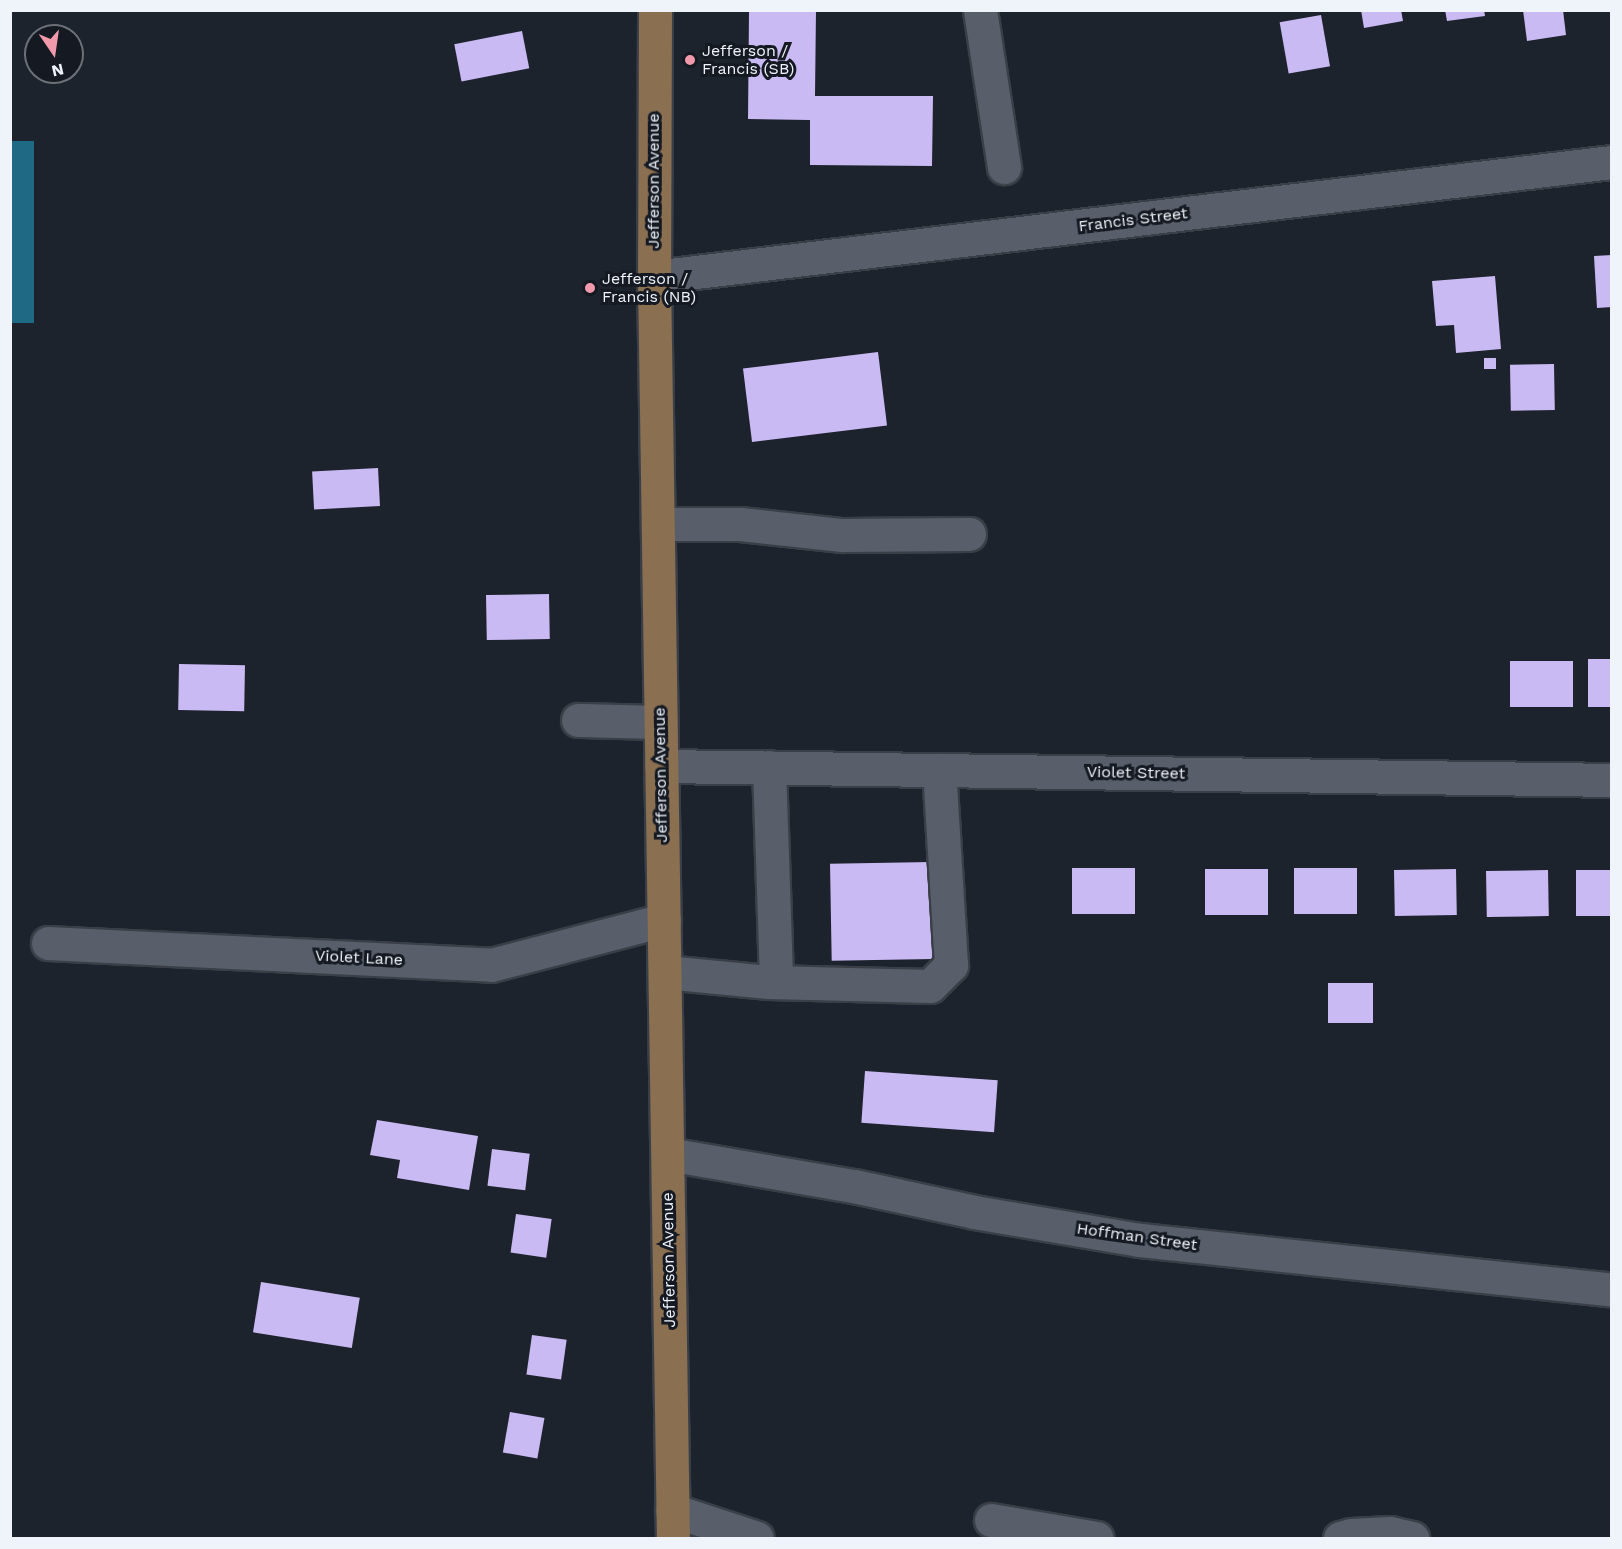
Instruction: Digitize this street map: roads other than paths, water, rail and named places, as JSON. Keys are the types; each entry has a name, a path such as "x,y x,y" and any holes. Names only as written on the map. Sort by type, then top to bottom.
{"main road":[{"name":"Jefferson Avenue","path":"655,10 654,277 672,1524"}],"street":[{"path":"980,10 1004,166"},
{"name":"Francis Street","path":"654,277 1611,162"},
{"path":"657,524 740,524 842,535 969,534"},
{"path":"578,720 660,722"},
{"name":"Violet Street","path":"661,766 1611,780"},
{"path":"769,767 776,982"},
{"path":"665,972 776,982 930,986 951,965 939,770"},
{"name":"Violet Lane","path":"48,943 491,965 664,920"},
{"name":"Hoffman Street","path":"668,1154 1140,1240 1611,1290"},
{"path":"991,1520 1096,1539"},
{"path":"672,1524 757,1539"},
{"path":"1340,1539 1351,1535 1390,1533 1412,1539"}],"water":[{"path":"11,141 34,141 34,323 11,323"}],"place":[{"name":"Jefferson / Francis (SB)","path":"690,60"},
{"name":"Jefferson / Francis (NB)","path":"590,288"}]}
